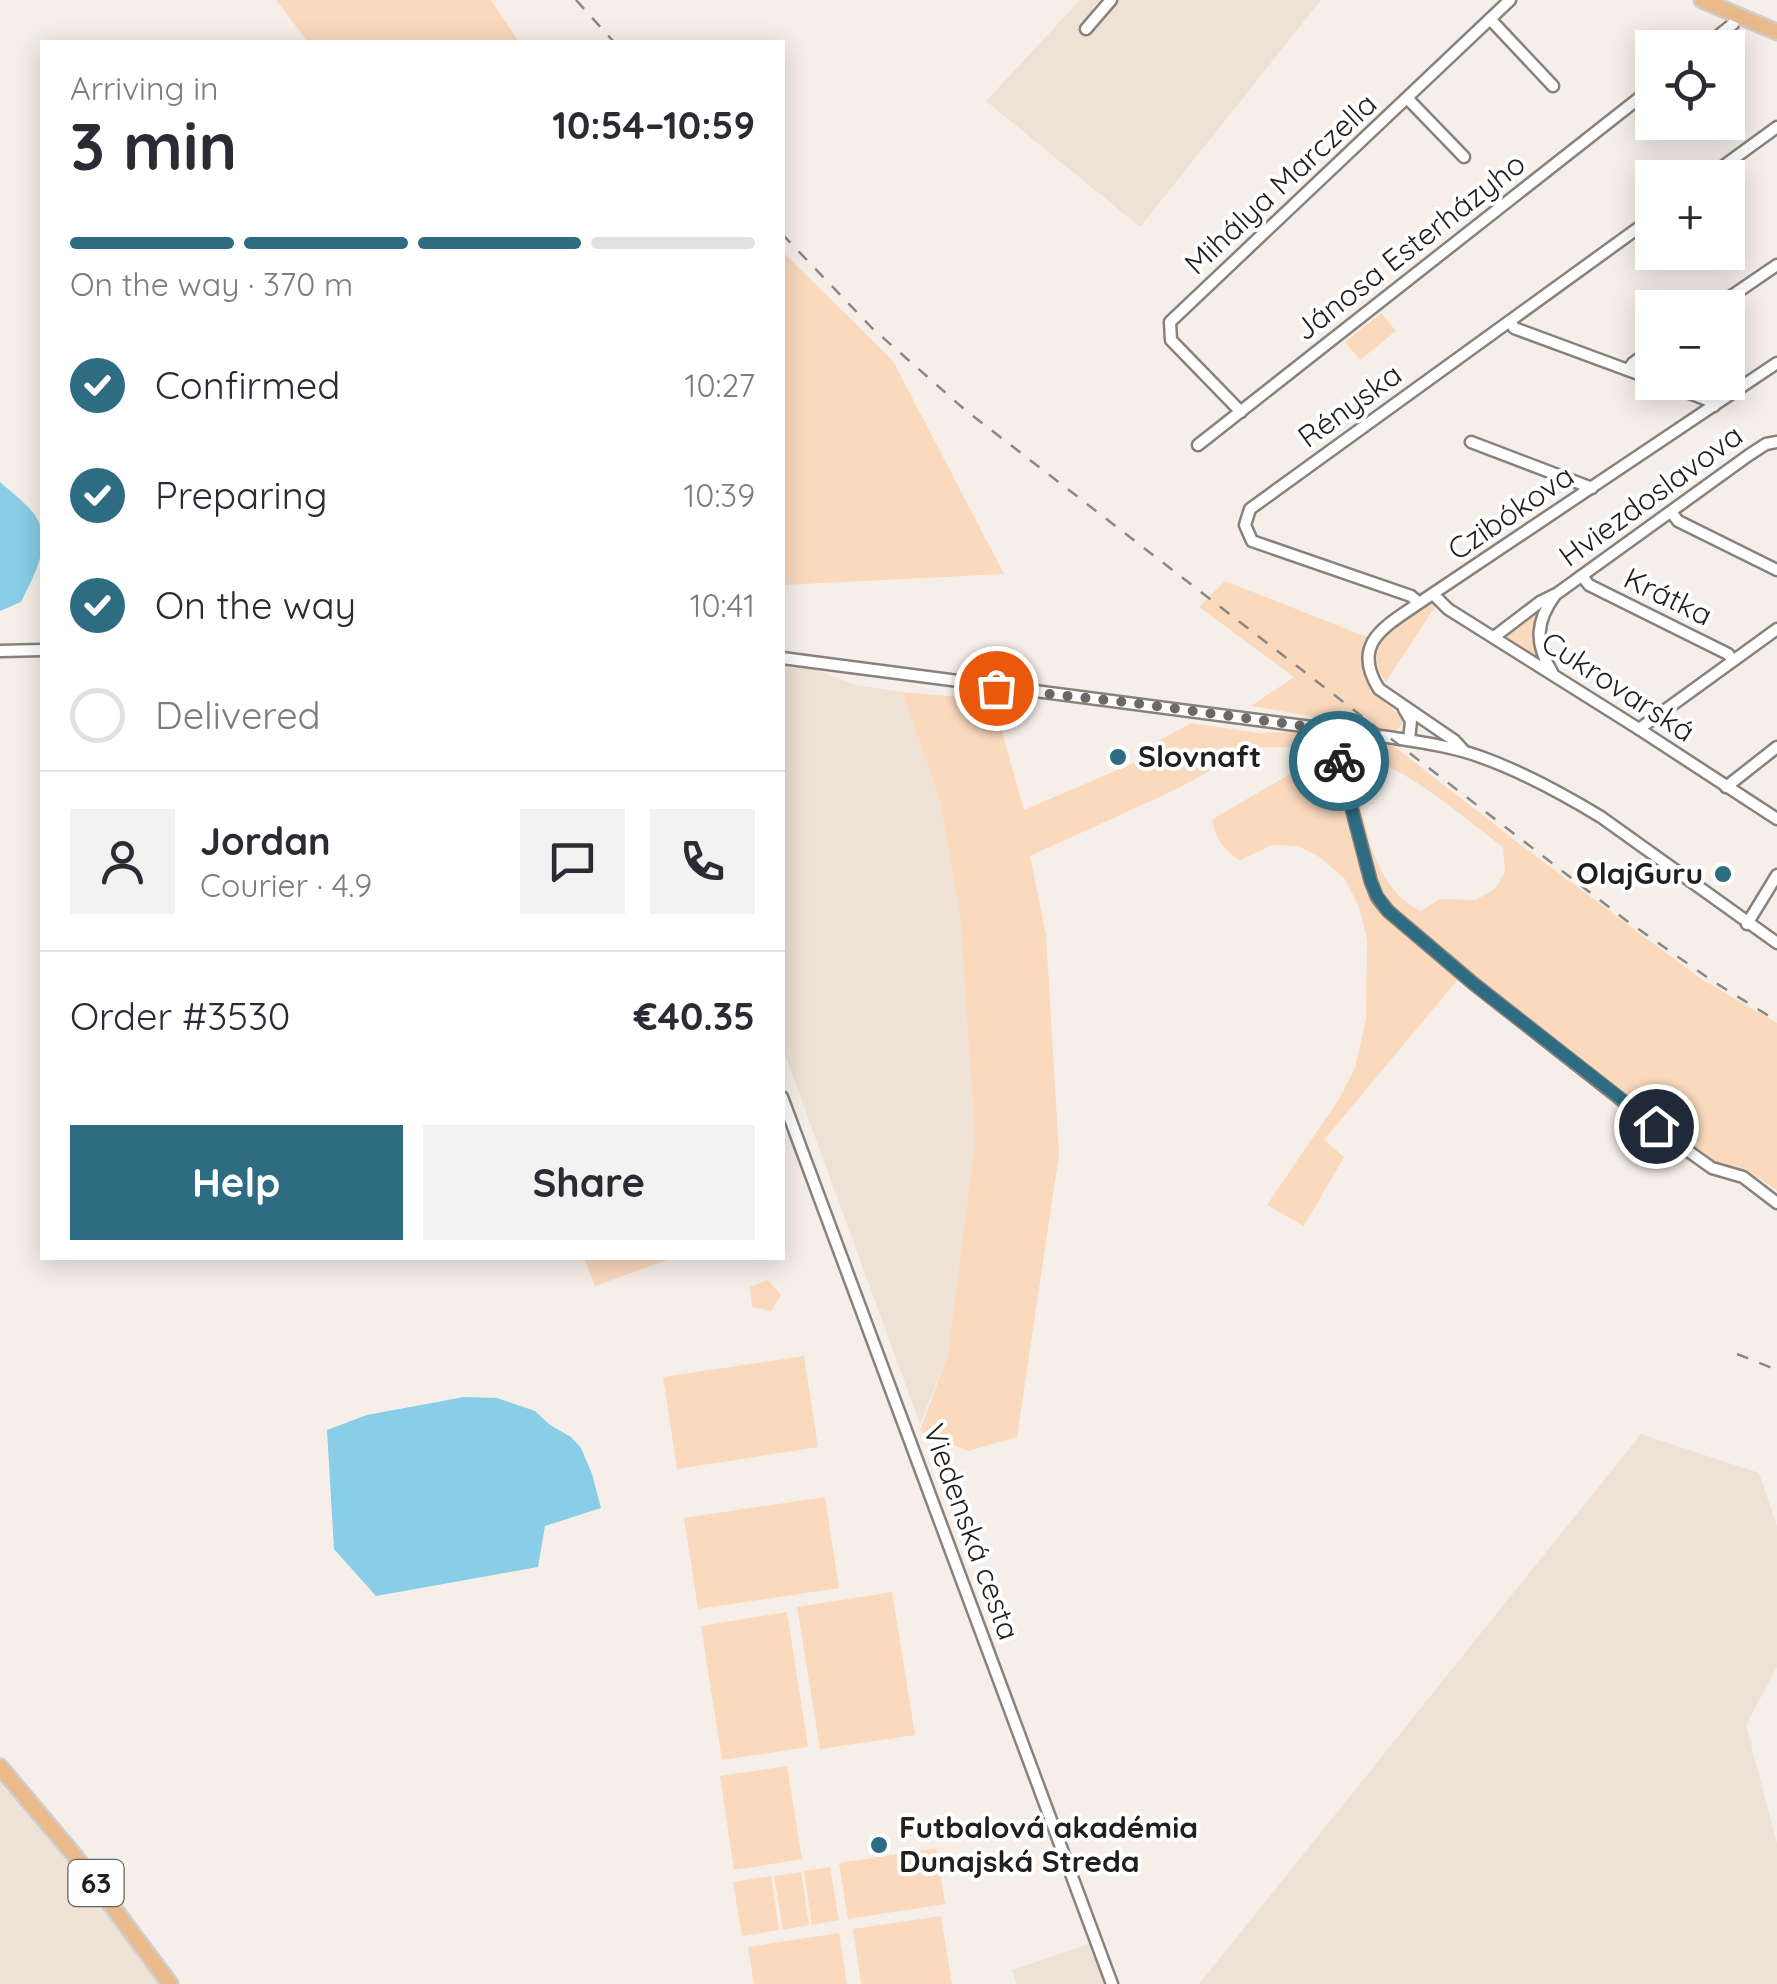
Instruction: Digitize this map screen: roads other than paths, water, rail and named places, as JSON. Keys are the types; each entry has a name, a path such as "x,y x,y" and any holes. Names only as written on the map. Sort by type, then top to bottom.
{"main road":[{"path":"1702,0 1777,32"},
{"name":"63","path":"0,1767 74,1855 170,1984"}],"street":[{"path":"1086,28 1111,0"},
{"name":"Mihálya Marczella","path":"1241,412 1171,340 1170,322 1510,0"},
{"path":"1726,30 1736,16"},
{"path":"1490,19 1552,86"},
{"path":"1408,98 1464,157"},
{"name":"Jánosa Esterházyho","path":"1198,445 1635,101"},
{"path":"1732,160 1777,126"},
{"name":"Rényska","path":"1419,603 1411,596 1252,541 1245,525 1250,509 1635,231"},
{"path":"1740,290 1777,265"},
{"path":"1511,322 1514,328 1635,373"},
{"path":"1628,370 1635,361"},
{"name":"Czibókova","path":"1409,740 1411,721 1402,706 1379,689 1374,680 1368,661 1375,636 1777,363"},
{"path":"1707,400 1714,406"},
{"path":"1471,442 1592,488"},
{"name":"Hviezdoslavova","path":"1494,637 1749,455 1777,442"},
{"path":"1671,512 1678,521 1777,570"},
{"name":"Krátka","path":"1582,576 1588,585 1728,654 1733,660"},
{"name":"Cukrovarská","path":"1434,595 1448,609 1777,819"},
{"name":"Hviezdoslavova","path":"1555,595 1544,610 1540,636 1546,662 1555,677"},
{"path":"1639,729 1777,629"},
{"path":"0,651 40,650"},
{"path":"785,658 1409,740 1465,752 1570,798 1777,943"},
{"path":"1402,706 1465,752"},
{"path":"1333,730 1371,882 1388,911 1674,1141 1712,1168 1742,1177 1777,1203"},
{"path":"1726,787 1777,748"},
{"path":"1748,924 1777,875"},
{"name":"Viedenská cesta","path":"785,1105 1112,1984"}],"water":[{"path":"0,482 38,521 40,559 21,602 0,611"},
{"path":"464,1397 497,1398 535,1411 571,1437 581,1448 592,1474 601,1508 545,1526 538,1567 376,1596 334,1549 327,1430 367,1415"}],"railway":[{"path":"576,0 612,40"},
{"path":"785,237 872,328 964,409 1627,921 1777,1021"},
{"path":"1737,1354 1777,1370"}],"place":[{"name":"Slovnaft","path":"1118,757"},
{"name":"OlajGuru","path":"1723,874"},
{"name":"Futbalová akadémia Dunajská Streda","path":"879,1845"}]}
